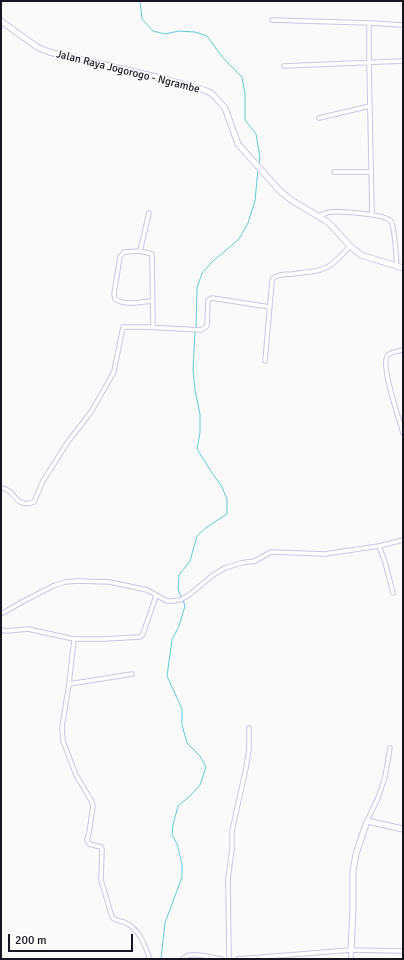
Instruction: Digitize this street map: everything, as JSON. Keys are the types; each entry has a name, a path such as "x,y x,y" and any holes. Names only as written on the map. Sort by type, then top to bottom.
{"main road":[{"name":"Jalan Raya Jogorogo - Ngrambe","path":"1,21 37,47 49,52 64,57 165,79 211,93 224,108 241,148 286,196 319,216 334,228 350,246 364,256 403,268"},
{"path":"351,950 353,871 356,854 367,821 403,829"}],"street":[{"path":"272,20 403,25"},
{"path":"370,23 368,61 372,215"},
{"path":"284,66 368,61 403,61"},
{"path":"319,118 370,106"},
{"path":"334,172 371,172"},
{"path":"319,216 329,212 386,217 392,224 397,266"},
{"path":"140,251 149,213"},
{"path":"265,361 273,278 282,275 325,269 335,262 350,246"},
{"path":"152,301 120,302 115,299 114,294 122,253 128,251 140,251 152,254 153,327"},
{"path":"1,488 8,490 15,499 21,503 27,504 34,502 43,481 67,443 91,412 110,379 120,343 122,328 153,327 194,330 204,329 207,326 208,300 212,298 270,307"},
{"path":"403,350 389,354 386,358 386,363 391,391 403,433"},
{"path":"1,614 53,586 64,582 109,582 147,590 167,601 180,600 189,595 213,575 225,568 254,561 271,552 325,554 379,546 403,540"},
{"path":"379,546 393,593"},
{"path":"1,630 7,631 28,629 74,639 103,640 140,637 144,634 156,596"},
{"path":"74,639 62,734 66,751 76,775 93,806 90,833 87,840 89,844 101,847 102,849 101,880 112,917 114,920 125,922 138,933 150,959"},
{"path":"69,684 132,674"},
{"path":"229,959 228,879 232,849 232,831 246,768 249,728"},
{"path":"367,821 378,798 385,777 390,748"},
{"path":"351,950 351,959"},
{"path":"238,959 351,950 403,951"},
{"path":"183,959 184,956 189,954 222,959"}],"waterway":[{"path":"140,1 142,19 153,31 165,34 179,31 195,32 207,36 223,58 242,77 245,94 245,120 256,134 260,158 259,164"},
{"path":"196,329 197,288 202,273 212,262 239,239 248,223 255,201 258,169"},
{"path":"181,597 178,589 179,575 190,561 197,536 207,527 227,514 227,499 221,485 197,449 200,433 200,414 193,370 195,332"},
{"path":"161,959 165,923 182,877 182,864 177,844 172,835 173,825 178,806 200,785 206,767 200,756 187,743 182,725 182,709 167,676 172,640 179,626 185,606 183,600"}]}
